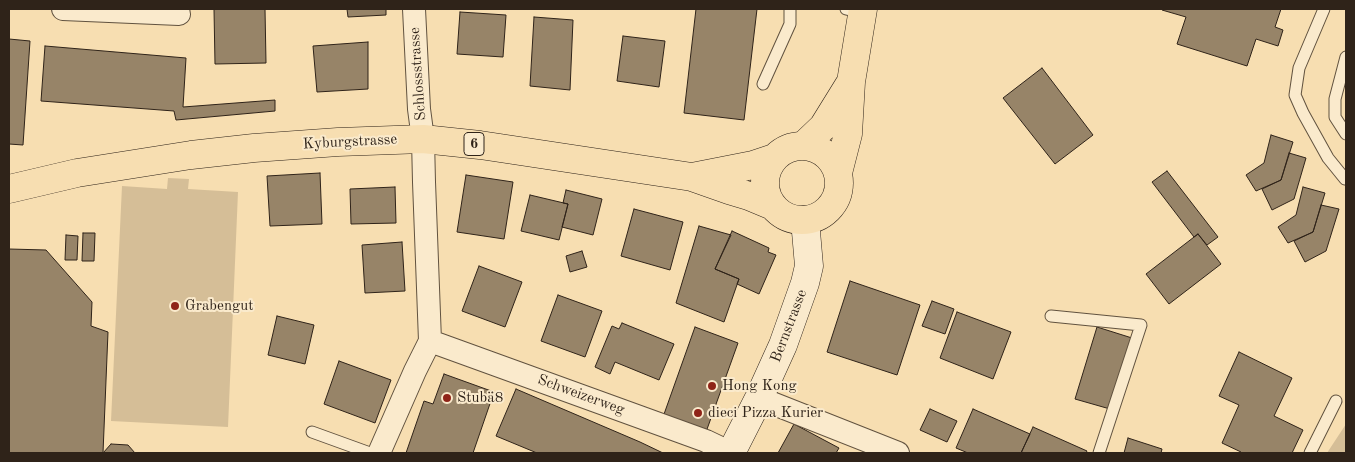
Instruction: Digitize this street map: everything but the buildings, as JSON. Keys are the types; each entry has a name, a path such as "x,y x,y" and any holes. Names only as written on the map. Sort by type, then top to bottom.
{"main road":[{"path":"838,173 848,134 857,10"},
{"path":"803,146 823,127 851,82"},
{"name":"Kyburgstrasse","path":"9,189 77,173 200,154 338,142 423,139 480,145 692,177 773,206"},
{"path":"803,146 812,147 828,157 838,173 840,184 833,204 825,212 816,218 796,220 787,217 773,206 765,187 766,176 774,158 787,149 803,146"},
{"name":"Kyburgstrasse","path":"692,177 753,166 774,158"},
{"name":"Bernstrasse","path":"731,453 760,398 782,346 805,283 808,266 808,242 805,220"}],"street":[{"path":"63,9 179,14"},
{"name":"Schlossstrasse","path":"414,9 423,139"},
{"path":"379,453 430,341 423,139"},
{"name":"Schweizerweg","path":"430,341 706,441 731,453"},
{"path":"760,398 898,453"}],"lane":[{"path":"763,84 790,24 790,9"},
{"path":"1324,9 1299,68 1295,95 1328,158 1345,179"},
{"path":"1346,57 1335,99 1335,117 1346,134"},
{"path":"1050,316 1141,325 1099,453"},
{"path":"1310,453 1336,401"},
{"path":"312,432 370,453"}],"shaded area":[{"name":"Grabengut","path":"168,178 189,179 188,189 238,192 228,427 111,421 122,186 167,189"},
{"path":"1346,424 1346,453 1327,453"}],"place":[{"name":"Grabengut","path":"175,306"},
{"name":"Hong Kong","path":"712,386"},
{"name":"Stubä8","path":"447,398"},
{"name":"dieci Pizza Kurier","path":"698,413"}]}
